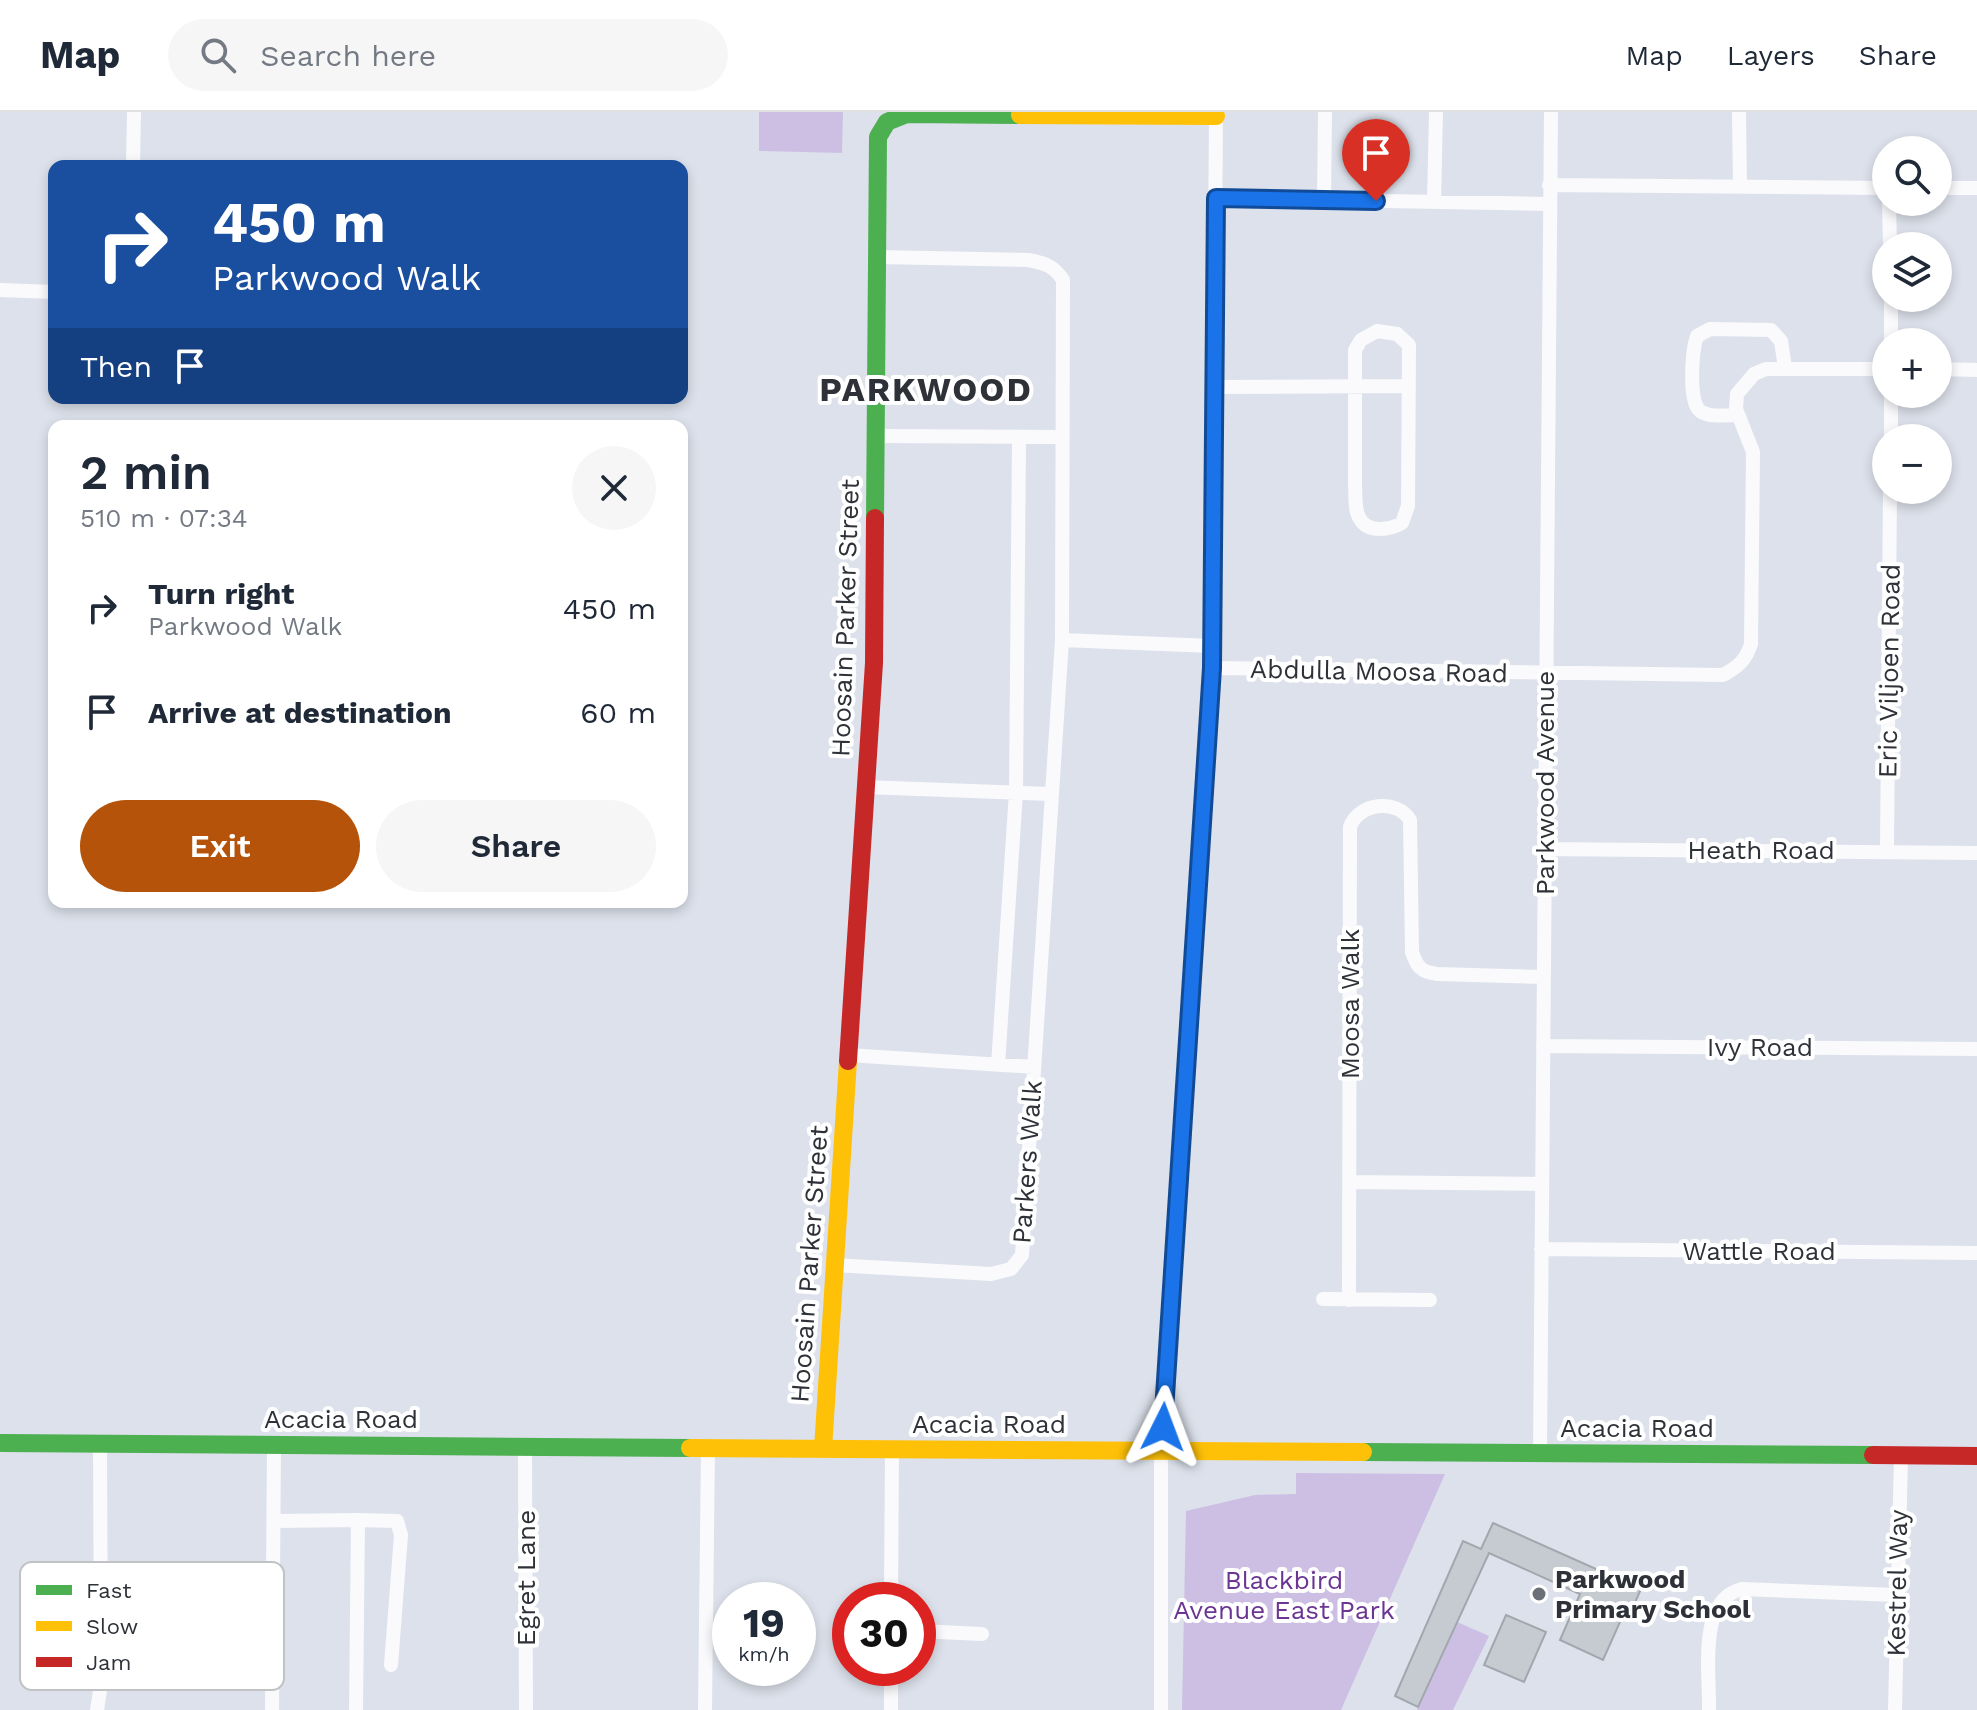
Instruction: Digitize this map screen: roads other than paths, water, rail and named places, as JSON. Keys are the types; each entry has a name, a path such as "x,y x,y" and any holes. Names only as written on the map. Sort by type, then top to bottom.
{"street":[{"path":"133,160 134,112"},
{"path":"1324,200 1325,112"},
{"path":"1434,202 1436,112"},
{"name":"Parkwood Avenue","path":"1540,1453 1551,112"},
{"path":"1739,112 1740,187"},
{"name":"Hoosain Parker Street","path":"823,1449 874,663 878,137 887,122 897,116 923,114 1216,114"},
{"path":"1161,1710 1161,1450 1212,668 1216,114"},
{"path":"1549,185 1872,188"},
{"path":"1952,188 1977,188"},
{"path":"1216,198 1549,204"},
{"name":"Parkers Walk","path":"834,1265 991,1274 1003,1273 1017,1264 1022,1255 1062,640 1063,280 1056,269 1028,260 878,257"},
{"path":"0,290 48,292"},
{"path":"1785,368 1781,341 1771,330 1710,329 1697,336 1693,353 1695,406 1708,414 1738,415 1737,394 1754,374 1766,369 1872,369"},
{"path":"1387,331 1397,334 1409,345 1408,506 1402,523 1387,529 1364,524 1358,516 1353,387 1357,345 1369,335 1387,331"},
{"path":"1952,369 1977,370"},
{"path":"1214,387 1409,386"},
{"name":"Abdulla Moosa Road","path":"1212,668 1708,676 1723,675 1738,668 1751,644 1754,471 1753,452 1738,415"},
{"path":"876,436 1062,437"},
{"name":"Parkers Walk","path":"998,1065 1016,792 1019,437"},
{"name":"Eric Viljoen Road","path":"1887,851 1890,504"},
{"path":"1062,640 1212,646"},
{"path":"865,787 1051,794"},
{"name":"Moosa Walk","path":"1349,1300 1350,827 1358,813 1370,807 1396,809 1410,820 1412,952 1417,966 1423,971 1437,974 1543,977"},
{"name":"Heath Road","path":"1544,849 1977,853"},
{"name":"Ivy Road","path":"1543,1046 1977,1049"},
{"name":"Parkers Walk","path":"848,1055 1034,1067"},
{"path":"1349,1182 1542,1184"},
{"name":"Wattle Road","path":"1541,1249 1977,1253"},
{"path":"1323,1299 1430,1300"},
{"name":"Acacia Road","path":"0,1443 1977,1456"},
{"path":"100,1443 100,1562"},
{"path":"274,1446 274,1562"},
{"name":"Egret Lane","path":"525,1446 526,1710"},
{"path":"705,1710 708,1447"},
{"path":"891,1582 892,1450"},
{"name":"Kestrel Way","path":"1895,1710 1901,1456"},
{"path":"356,1710 358,1520"},
{"path":"275,1521 397,1521 401,1535 391,1665"},
{"path":"1709,1710 1711,1626 1717,1606 1727,1594 1742,1589 1896,1595"},
{"path":"936,1632 982,1634"},
{"path":"891,1686 891,1710"},
{"path":"97,1710 100,1690"},
{"path":"272,1690 272,1710"}],"place":[{"name":"Parkwood Primary School","path":"1539,1594"}],"district":[{"name":"PARKWOOD","path":"926,389"}],"park label":[{"name":"Blackbird Avenue East Park","path":"1284,1595"}]}
